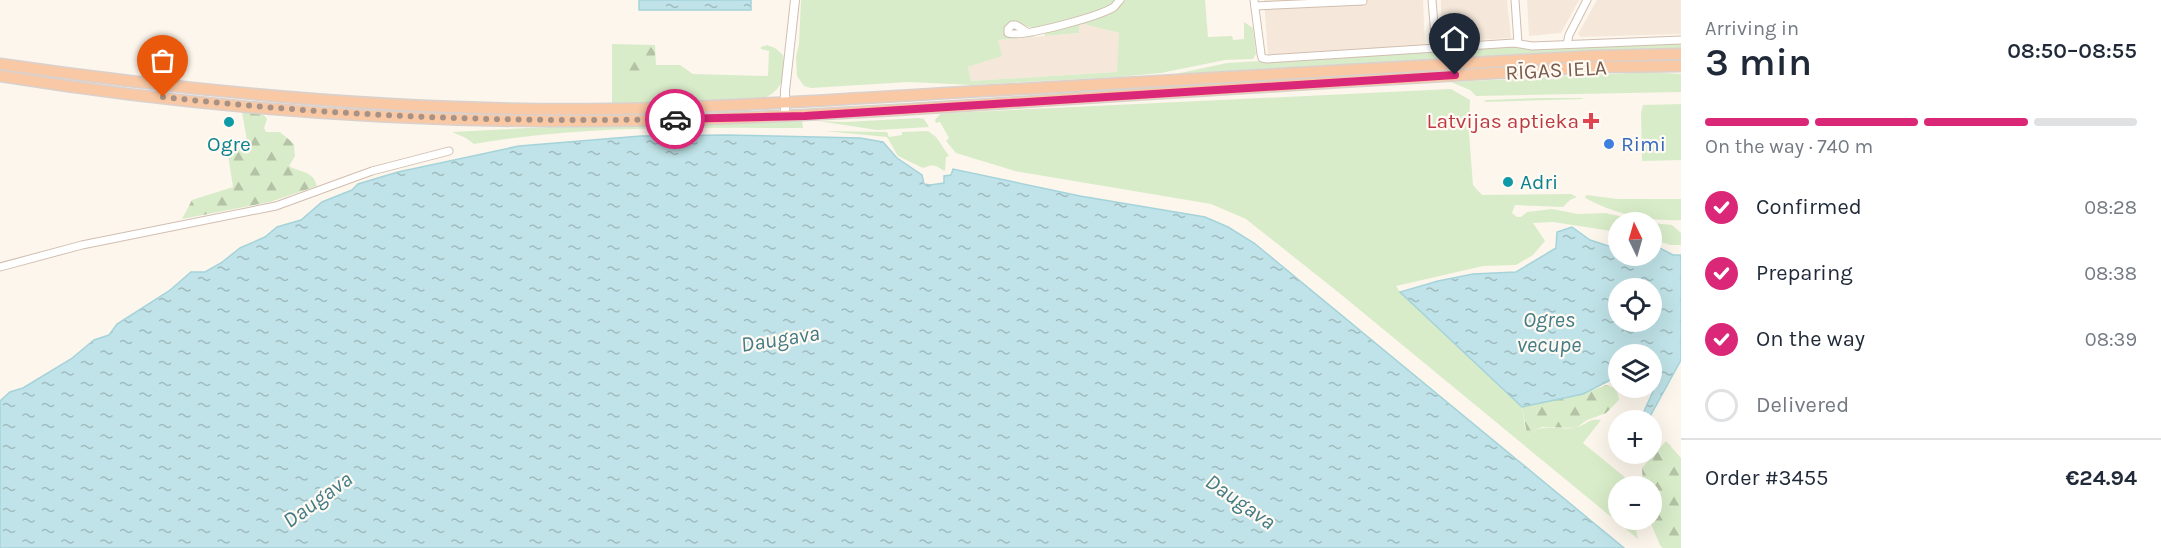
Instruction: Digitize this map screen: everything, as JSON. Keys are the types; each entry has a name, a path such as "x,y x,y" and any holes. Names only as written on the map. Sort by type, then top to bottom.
{"highway":[{"name":"RĪGAS IELA","path":"0,64 148,84 349,102 496,108 606,109 785,103 1582,56 1681,54"},
{"name":"RĪGAS IELA","path":"0,76 144,95 310,112 458,119 604,121 785,116 1597,67 1681,66"}],"street":[{"path":"785,116 795,0"},
{"path":"1028,32 1052,28 1105,11 1114,7 1120,0"},
{"path":"1432,0 1436,48"},
{"path":"1515,0 1518,43"},
{"path":"1567,44 1569,35 1587,0"},
{"path":"1255,3 1363,1"},
{"name":"RĪGAS IELA","path":"1255,3 1262,58 1518,43 1532,46 1681,40"},
{"path":"0,267 82,245 276,206 372,171 449,151"}],"shaded area":[{"path":"1264,0 1423,0 1425,46 1268,55"},
{"path":"1441,0 1507,0 1511,38 1441,42"},
{"path":"1527,0 1579,0 1561,33 1529,36"},
{"path":"1597,0 1681,0 1681,34 1581,37 1578,34"},
{"path":"1080,23 1119,33 1118,72 971,81 968,67 1001,56 998,40 1079,33"}],"green space":[{"path":"801,0 1117,0 1090,14 1053,25 1032,28 1016,22 1009,23 1005,26 1006,36 1033,34 1034,37 998,40 1002,56 968,67 971,81 1117,72 1119,33 1080,23 1079,33 1045,36 1045,33 1070,23 1098,16 1116,8 1122,0 1205,0 1208,37 1232,36 1233,40 1244,39 1244,22 1253,28 1256,54 1253,59 1225,60 1161,73 1118,77 972,85 908,82 811,88 804,86 797,76 796,57 799,44"},
{"path":"1681,43 1681,49 1496,56 1161,77 1227,63 1512,45"},
{"path":"612,44 655,45 656,65 680,65 693,74 768,76 769,51 761,49 767,45 783,55 783,77 774,92 761,99 612,103"},
{"path":"643,46 651,47 655,51 655,61 645,77 641,76 627,86 624,85 618,62 625,54"},
{"path":"1648,72 1681,74 1681,92 1476,96 1470,90 1451,82"},
{"path":"1451,89 1470,100 1469,133 1473,185 1482,195 1571,194 1577,197 1563,207 1515,205 1512,213 1521,217 1527,212 1552,209 1578,214 1605,213 1608,214 1608,230 1553,222 1533,223 1545,241 1533,255 1516,265 1483,266 1396,286 1522,407 1529,437 1539,429 1574,428 1593,420 1601,420 1583,443 1623,476 1608,476 1608,514 1246,219 1211,204 1015,171 956,153 946,141 949,138 940,122 936,123 935,120 940,114"},
{"path":"1583,99 1484,102 1486,100"},
{"path":"1681,104 1681,160 1642,161 1641,113 1643,105"},
{"path":"242,112 262,114 267,119 264,128 266,132 280,132 294,144 295,156 289,166 309,174 317,186 270,202 182,219 192,200 233,187 228,155 247,141"},
{"path":"924,119 929,127 877,130 818,121 845,122"},
{"path":"802,121 803,128 679,128 597,131 556,133 474,144 452,132 567,126"},
{"path":"824,131 887,132 889,137 902,135 902,132 928,131 936,137 949,156 946,157 945,171 933,165 923,168 898,156 887,137"},
{"path":"1586,195 1618,199 1681,199 1681,220 1662,220 1662,212 1621,212 1585,198"},
{"path":"1662,224 1672,225 1681,233 1681,245 1662,242"},
{"path":"1606,385 1608,386 1608,398 1619,398 1619,400 1606,413 1587,420 1576,428 1542,427 1529,437 1522,407 1583,394"},
{"path":"1666,441 1681,458 1681,548 1663,548 1654,530 1662,530 1662,476 1642,476 1642,468 1646,464 1662,464 1662,446"},
{"path":"1627,530 1636,530 1638,539"}],"water":[{"path":"639,0 751,0 751,10 639,10"},
{"name":"Daugava","path":"641,136 860,138 883,142 897,158 922,175 924,184 944,183 944,176 951,175 953,169 1080,196 1205,217 1228,227 1254,243 1624,548 0,548 0,401 10,392 23,388 71,359 94,340 109,335 117,324 169,291 191,272 205,272 240,248 265,237 277,227 301,220 322,202 352,190 358,184 398,172 519,146"},
{"name":"Ogres vecupe","path":"1572,227 1590,240 1608,246 1608,266 1662,266 1662,249 1673,255 1681,255 1681,360 1662,395 1662,344 1608,344 1608,381 1583,394 1522,407 1400,292 1473,274 1516,272 1556,248 1557,232"},
{"name":"Ogres vecupe","path":"1650,398 1660,398 1654,410 1645,410"}],"way so far":[{"path":"163,97 287,110 387,116 542,121 675,119"}],"place":[{"name":"Latvijas aptieka","path":"1591,121"},
{"name":"Ogre","path":"229,122"},
{"name":"Rimi","path":"1609,144"},
{"name":"Adri","path":"1508,182"}],"route":[{"path":"675,119 805,116 1455,75"}]}
